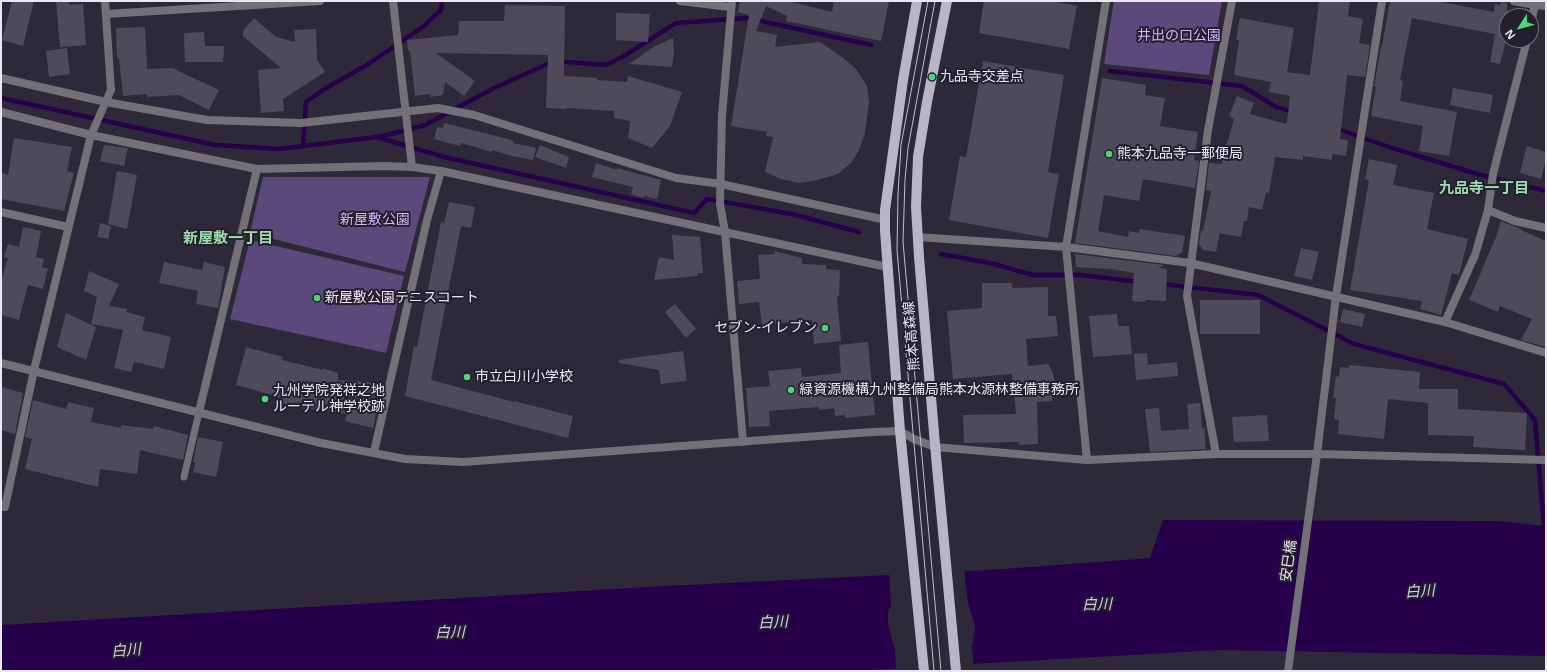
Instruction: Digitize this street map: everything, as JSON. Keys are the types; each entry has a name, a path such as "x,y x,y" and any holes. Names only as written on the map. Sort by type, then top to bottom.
{"main road":[{"name":"熊本高森線","path":"917,1 903,80 885,210 885,225 900,431 924,671"},
{"name":"熊本高森線","path":"947,1 927,102 918,157 916,207 935,452 956,671"}],"street":[{"path":"1,506 5,507 34,370 68,227 93,132 111,90 105,1"},
{"path":"106,14 244,3 320,1"},
{"path":"393,1 412,167"},
{"path":"680,1 731,6 722,115 720,204 725,232 743,442"},
{"path":"1087,460 1066,247 1106,1"},
{"path":"1216,454 1187,296 1208,130 1232,1"},
{"name":"安巳橋","path":"1288,671 1317,454 1336,296 1382,1"},
{"path":"1514,1 1546,6"},
{"path":"1445,322 1476,255 1488,210 1493,174 1525,48"},
{"path":"1,78 106,102 207,120 301,123 405,110 438,108 474,115 676,178 885,225"},
{"path":"1,112 257,169 412,167 441,171 550,193 887,267"},
{"path":"199,412 257,169"},
{"path":"374,452 427,220 441,171"},
{"path":"1488,210 1515,221 1546,228"},
{"path":"1,212 68,227"},
{"path":"918,239 1066,247 1190,263 1445,322 1546,353"},
{"path":"1,363 34,370 321,443 405,459 463,462 900,431 935,452 1087,460 1216,454 1317,454 1546,460"}],"lane":[{"path":"184,477 199,412"}],"green space":[{"name":"井出の口公園","path":"1114,1 1222,1 1209,75 1104,64"},
{"name":"新屋敷公園","path":"263,177 430,177 405,272 250,233"},
{"name":"新屋敷公園テニスコート","path":"250,240 404,276 386,353 230,319"}],"water":[{"name":"白川","path":"1163,520 1499,521 1546,526 1546,656 1219,650 851,671 1,671 1,625 647,587 989,570 1150,558"}],"pier":[{"path":"964,569 968,603 975,626 972,648 974,666 896,670 895,650 888,624 888,613 891,605 889,573"}],"building":[{"path":"12,1 34,1 23,46 2,40"},
{"path":"56,1 69,1 69,5 83,4 86,45 60,47"},
{"path":"740,1 788,1 832,12 834,1 889,1 881,41 786,21 787,16 766,6 756,31 777,35 775,47 820,42 842,57 856,69 867,86 869,103 865,133 859,150 852,162 838,174 818,180 799,183 781,179 765,172 773,137 766,136 767,132 731,126 749,15 738,12"},
{"path":"984,1 1052,1 1077,6 1069,49 979,33"},
{"path":"1319,1 1350,1 1348,16 1363,19 1359,43 1370,45 1365,77 1347,75 1340,139 1348,140 1346,156 1332,154 1332,160 1303,156 1303,160 1275,157 1269,193 1266,192 1262,210 1249,207 1247,221 1244,221 1241,237 1220,233 1216,252 1203,250 1199,244 1211,191 1206,190 1209,163 1222,164 1225,144 1227,144 1234,119 1229,116 1237,96 1254,103 1250,114 1286,124 1287,122 1290,96 1269,92 1271,82 1234,75 1239,40 1236,40 1240,18 1294,28 1287,72 1310,75"},
{"path":"1390,1 1436,1 1494,12 1495,4 1500,5 1501,2 1507,3 1507,8 1499,8 1499,48 1504,48 1500,64 1490,62 1495,34 1412,18 1400,80 1403,81 1400,101 1457,112 1449,156 1419,151 1423,126 1371,116 1376,87 1374,87"},
{"path":"505,5 565,6 564,76 627,82 628,76 682,92 670,126 652,148 628,138 630,121 614,118 614,111 546,108 548,55 436,53 475,81 464,96 445,82 443,95 430,97 430,94 415,96 410,51 408,51 407,40 458,35 459,21 504,21"},
{"path":"616,13 650,14 648,42 616,40"},
{"path":"254,18 276,37 295,42 294,30 316,29 317,60 325,72 283,99 284,111 261,113 258,70 281,68 243,36 243,31"},
{"path":"145,27 147,69 172,68 219,90 209,110 179,95 147,97 147,94 123,96 119,58 117,58 116,28"},
{"path":"204,32 205,46 224,46 223,62 185,62 184,33"},
{"path":"673,38 674,52 672,67 629,64 655,46"},
{"path":"67,48 70,74 49,77 46,51"},
{"path":"983,61 1064,75 1048,172 1059,174 1048,238 949,220 960,156 966,157"},
{"path":"1102,78 1146,85 1145,95 1165,98 1160,126 1198,132 1194,160 1199,161 1195,188 1143,179 1139,201 1104,195 1098,231 1128,237 1129,231 1139,233 1140,229 1185,236 1182,252 1176,256 1075,243"},
{"path":"1453,88 1493,95 1490,113 1450,105"},
{"path":"444,123 514,141 513,143 536,148 533,160 508,155 493,150 492,152 461,143 460,146 434,139 437,127 443,128"},
{"path":"14,138 72,147 67,171 74,173 64,211 1,199 1,172 8,175"},
{"path":"104,145 128,148 124,166 100,161"},
{"path":"540,145 569,157 566,168 535,157"},
{"path":"1527,146 1546,152 1546,159 1541,179 1520,173"},
{"path":"1369,159 1397,165 1393,185 1434,193 1427,229 1468,239 1459,275 1452,273 1441,315 1420,309 1422,301 1350,290 1369,180 1365,179"},
{"path":"596,163 617,170 617,168 661,180 657,199 644,196 643,198 631,194 633,187 592,177"},
{"path":"117,171 137,175 127,229 108,224"},
{"path":"449,202 475,207 471,228 461,226 431,380 573,416 568,438 405,396 414,346 417,347 441,222 444,223"},
{"path":"1501,221 1546,241 1546,347 1521,340 1532,319 1500,306 1498,312 1469,300 1496,237"},
{"path":"100,223 111,226 108,239 97,237"},
{"path":"23,227 41,231 36,257 44,259 42,267 48,269 43,289 28,285 19,320 1,315 1,280 8,258 4,257 8,244 19,247"},
{"path":"672,235 700,237 703,273 697,273 698,276 654,280 659,257 674,260"},
{"path":"1301,248 1319,252 1312,280 1294,276"},
{"path":"774,251 802,258 802,264 826,265 826,269 840,270 839,296 837,296 841,341 814,344 812,320 762,325 759,302 739,304 737,281 760,279 758,255 775,254"},
{"path":"1075,254 1164,265 1159,268 1167,269 1166,301 1132,301 1134,273 1110,269 1076,267"},
{"path":"164,262 202,270 204,262 225,267 218,308 196,304 198,291 159,283"},
{"path":"89,271 119,284 109,306 127,309 126,312 145,317 142,330 171,337 164,369 134,362 131,372 114,368 123,330 91,324 97,297 84,291"},
{"path":"982,283 1012,283 1012,288 1048,287 1048,316 1056,316 1058,336 1026,339 1028,366 1048,364 1053,373 1055,382 1055,391 1052,401 1037,402 1038,444 1019,445 1019,442 964,443 963,415 1016,414 1012,374 953,379 947,311 982,308"},
{"path":"1200,300 1260,300 1260,334 1200,334"},
{"path":"675,304 696,329 686,338 665,312"},
{"path":"1343,309 1365,314 1362,327 1340,322"},
{"path":"66,313 96,327 86,360 57,347"},
{"path":"1117,314 1118,326 1129,326 1132,354 1093,357 1089,316"},
{"path":"868,342 875,415 845,418 845,415 835,416 834,408 819,410 818,407 769,411 770,426 749,427 746,388 770,386 768,371 801,368 802,377 841,373 839,345"},
{"path":"246,347 283,357 282,360 323,370 323,368 338,373 338,380 379,383 372,404 378,405 373,428 345,421 347,414 309,408 309,410 281,403 283,398 236,385"},
{"path":"683,351 687,381 661,384 659,370 619,363 619,360"},
{"path":"1147,353 1148,365 1177,362 1178,376 1136,380 1134,354"},
{"path":"1349,365 1420,372 1419,389 1458,389 1458,409 1527,413 1525,450 1473,447 1474,436 1428,435 1428,403 1388,399 1384,439 1338,434 1339,420 1334,419 1336,398 1333,398 1336,376 1339,377 1340,367 1349,368"},
{"path":"1,387 23,393 15,434 1,430"},
{"path":"33,400 66,409 68,402 94,408 91,422 121,428 121,425 153,429 154,426 188,435 183,460 140,450 137,474 100,469 98,487 25,469 32,439 25,437"},
{"path":"1200,403 1202,428 1204,428 1206,449 1150,452 1145,409 1159,408 1161,431 1189,429 1187,404"},
{"path":"1267,415 1269,441 1234,442 1232,417"},
{"path":"198,437 223,442 216,477 193,472 195,463 193,462"}],"waterway":[{"path":"303,146 306,102 323,90 370,63 424,26 441,10 442,1"},
{"path":"379,137 425,125 494,88 554,61 606,65 624,56 676,23 747,18 871,45"},
{"path":"1110,71 1242,86 1276,107 1293,112"},
{"path":"1,98 215,145 279,149 377,137 444,157 694,213 707,199 792,214 859,232"},
{"path":"1335,128 1386,146 1477,174 1546,191"},
{"path":"941,254 990,263 1033,275 1081,275 1139,282"},
{"path":"1162,284 1258,295 1354,344 1504,384 1535,420 1544,527"}],"tram line":[{"path":"928,1 901,145 897,250 934,671"},
{"path":"935,1 908,148 905,180 903,242 941,671"}],"place":[{"name":"九品寺交差点","path":"932,77"},
{"name":"熊本九品寺一郵便局","path":"1109,154"},
{"name":"新屋敷公園テニスコート","path":"317,298"},
{"name":"セブン-イレブン","path":"825,328"},
{"name":"市立白川小学校","path":"467,377"},
{"name":"緑資源機構九州整備局熊本水源林整備事務所","path":"791,390"},
{"name":"九州学院発祥之地 ルーテル神学校跡","path":"265,399"}],"district":[{"name":"九品寺一丁目","path":"1484,189"},
{"name":"新屋敷一丁目","path":"228,239"}]}
